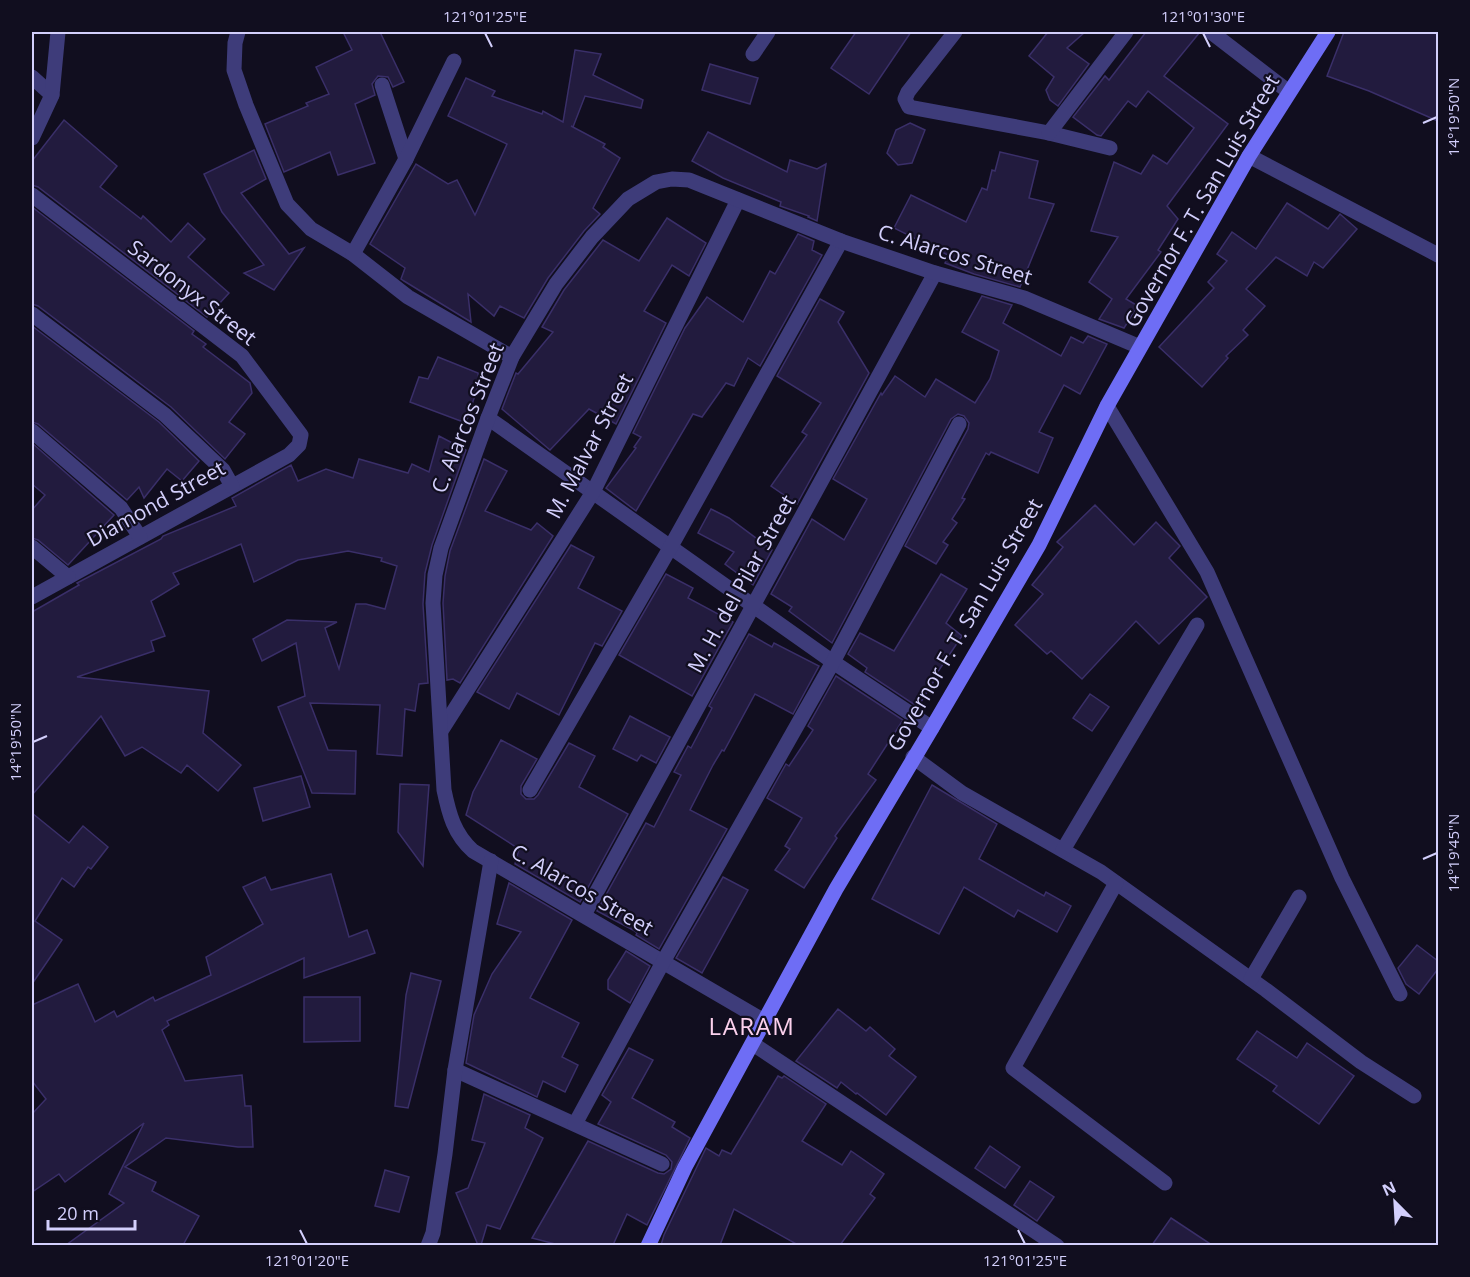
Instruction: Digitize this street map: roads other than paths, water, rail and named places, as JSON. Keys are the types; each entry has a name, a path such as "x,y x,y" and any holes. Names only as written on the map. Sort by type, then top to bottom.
{"street":[{"path":"32,138 52,95 58,32"},
{"path":"238,32 235,43 234,70 287,204 312,229 353,254 408,297 512,357"},
{"path":"753,54 768,32"},
{"path":"955,32 908,92 905,99 909,107 1049,133 1110,148"},
{"path":"1049,133 1126,32"},
{"path":"1211,32 1289,92"},
{"name":"Governor F. T. San Luis Street","path":"648,1245 685,1167 836,889 1039,544 1107,406 1249,156 1328,32"},
{"path":"353,254 406,159 454,61"},
{"path":"32,76 52,95"},
{"path":"382,85 406,159"},
{"path":"1249,156 1438,255"},
{"name":"C. Alarcos Street","path":"764,1021 467,846 454,827 444,790 432,603 435,575 441,548 512,357 556,284 585,247 628,200 656,182 672,179 689,180 841,241 935,273 1024,298 1140,347"},
{"name":"Sardonyx Street","path":"32,195 242,356 301,435 299,445"},
{"name":"M. Malvar Street","path":"441,731 593,492 738,200"},
{"path":"531,790 670,548 841,241"},
{"name":"M. H. del Pilar Street","path":"584,915 935,273"},
{"path":"32,315 165,415 223,471 232,486"},
{"path":"1107,406 1207,572 1342,878 1400,994"},
{"path":"488,418 833,662 932,728"},
{"path":"575,1124 663,962 833,662 959,424"},
{"path":"32,431 122,508 140,537"},
{"name":"Diamond Street","path":"32,597 289,455 299,445"},
{"path":"32,548 68,577"},
{"path":"1063,850 1197,625"},
{"path":"913,757 962,793 1116,883 1251,979 1361,1062 1414,1096"},
{"path":"428,1245 433,1233 446,1154 454,1070 491,861"},
{"path":"1116,883 1013,1068 1166,1183"},
{"path":"1251,979 1299,897"},
{"path":"753,1044 1058,1245"},
{"path":"454,1070 662,1164"}],"district":[{"name":"LARAM","path":"752,1027"}]}
